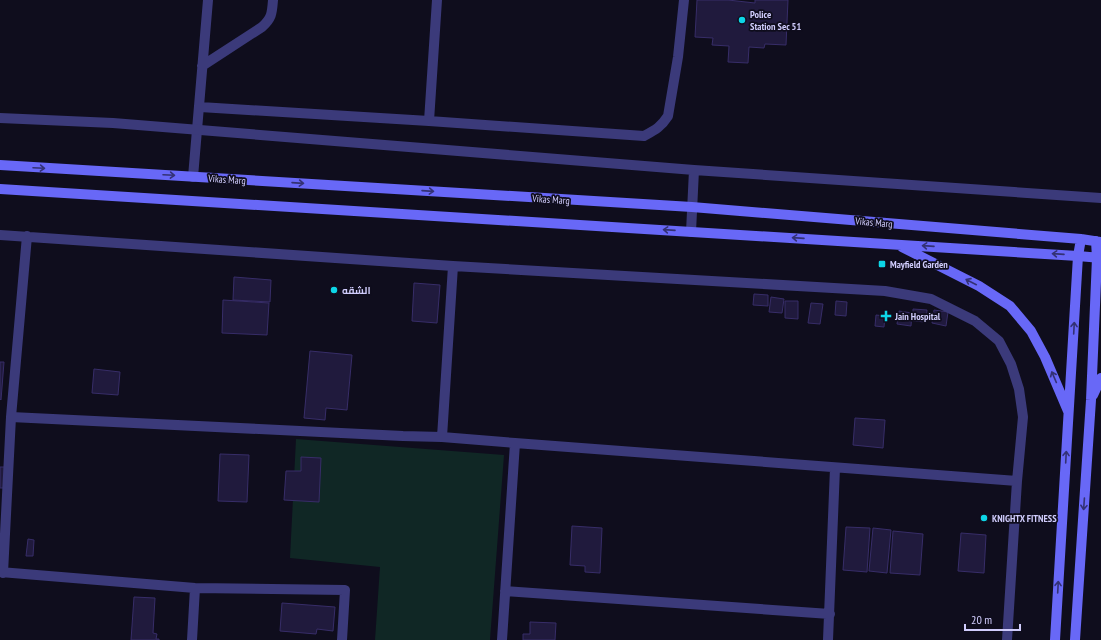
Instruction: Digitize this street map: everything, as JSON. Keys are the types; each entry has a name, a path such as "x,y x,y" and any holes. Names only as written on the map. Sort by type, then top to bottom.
{"main road":[{"name":"Vikas Marg","path":"0,166 193,176 692,207 1081,239 1098,242"},
{"name":"Vikas Marg","path":"0,189 898,244 1099,258"},
{"path":"1055,640 1078,256 1081,239"},
{"path":"1075,640 1091,400 1099,258 1098,242"},
{"path":"898,244 979,286 1010,306 1031,331 1045,357 1068,413"},
{"path":"1091,400 1101,378"}],"street":[{"path":"193,176 208,0"},
{"path":"202,66 262,27 271,16 273,0"},
{"path":"429,121 437,0"},
{"path":"200,107 644,136 663,124 668,116 678,57 684,0"},
{"path":"0,118 112,123 694,170 1101,198"},
{"path":"691,232 694,170"},
{"path":"0,234 453,266 885,291 931,299 975,321 999,341 1011,364 1019,389 1023,417 1017,481 1007,640"},
{"path":"27,236 11,417 1,573 195,588 345,590 342,640"},
{"path":"442,436 453,266"},
{"path":"11,417 403,436 442,436 515,443 1017,481"},
{"path":"502,640 515,443"},
{"path":"828,640 835,468"},
{"path":"192,640 195,588"},
{"path":"505,591 830,614"}],"green space":[{"path":"296,439 504,455 490,640 375,640 380,567 290,558"}],"building":[{"name":"Police Station Sec 51","path":"697,0 728,0 755,3 755,0 788,0 786,45 765,44 764,48 749,47 748,63 728,62 729,46 712,45 713,38 695,37"},
{"path":"234,277 271,280 270,302 233,300"},
{"path":"414,283 440,285 437,323 412,321"},
{"path":"754,294 768,295 768,306 753,305"},
{"path":"771,297 784,299 782,313 769,312"},
{"path":"223,300 269,303 267,335 222,333"},
{"path":"785,301 798,301 798,319 785,318"},
{"path":"836,301 847,302 846,316 835,315"},
{"path":"811,303 823,304 820,324 808,323"},
{"path":"913,309 927,310 926,322 913,321"},
{"path":"934,310 948,312 946,326 932,323"},
{"path":"899,311 912,313 911,326 897,324"},
{"path":"876,315 885,316 884,327 875,326"},
{"path":"310,351 352,355 347,410 326,408 325,420 304,418"},
{"path":"0,362 4,362 1,400 0,399"},
{"path":"94,369 120,372 118,395 92,393"},
{"path":"855,418 885,420 883,448 853,445"},
{"path":"220,454 249,455 247,502 218,501"},
{"path":"301,457 321,458 319,502 284,500 286,471 301,471"},
{"path":"0,467 6,467 4,488 0,488"},
{"path":"572,526 602,528 600,573 585,572 585,566 570,565"},
{"path":"846,527 870,528 867,572 843,570"},
{"path":"873,528 891,530 887,573 869,571"},
{"path":"893,531 923,534 920,575 890,573"},
{"path":"961,533 986,535 984,573 958,571"},
{"path":"28,539 34,540 33,556 26,556"},
{"path":"134,597 155,598 153,633 157,634 156,639 159,640 131,640"},
{"path":"282,603 335,607 333,631 317,629 316,634 280,631"},
{"path":"530,622 556,623 555,640 523,640 523,634 530,634"}],"place":[{"name":"Police Station Sec 51","path":"742,20"},
{"name":"Mayfield Garden","path":"882,264"},
{"name":"الشقه","path":"334,290"},
{"name":"Jain Hospital","path":"886,316"},
{"name":"KNIGHTX FITNESS","path":"984,518"}]}
